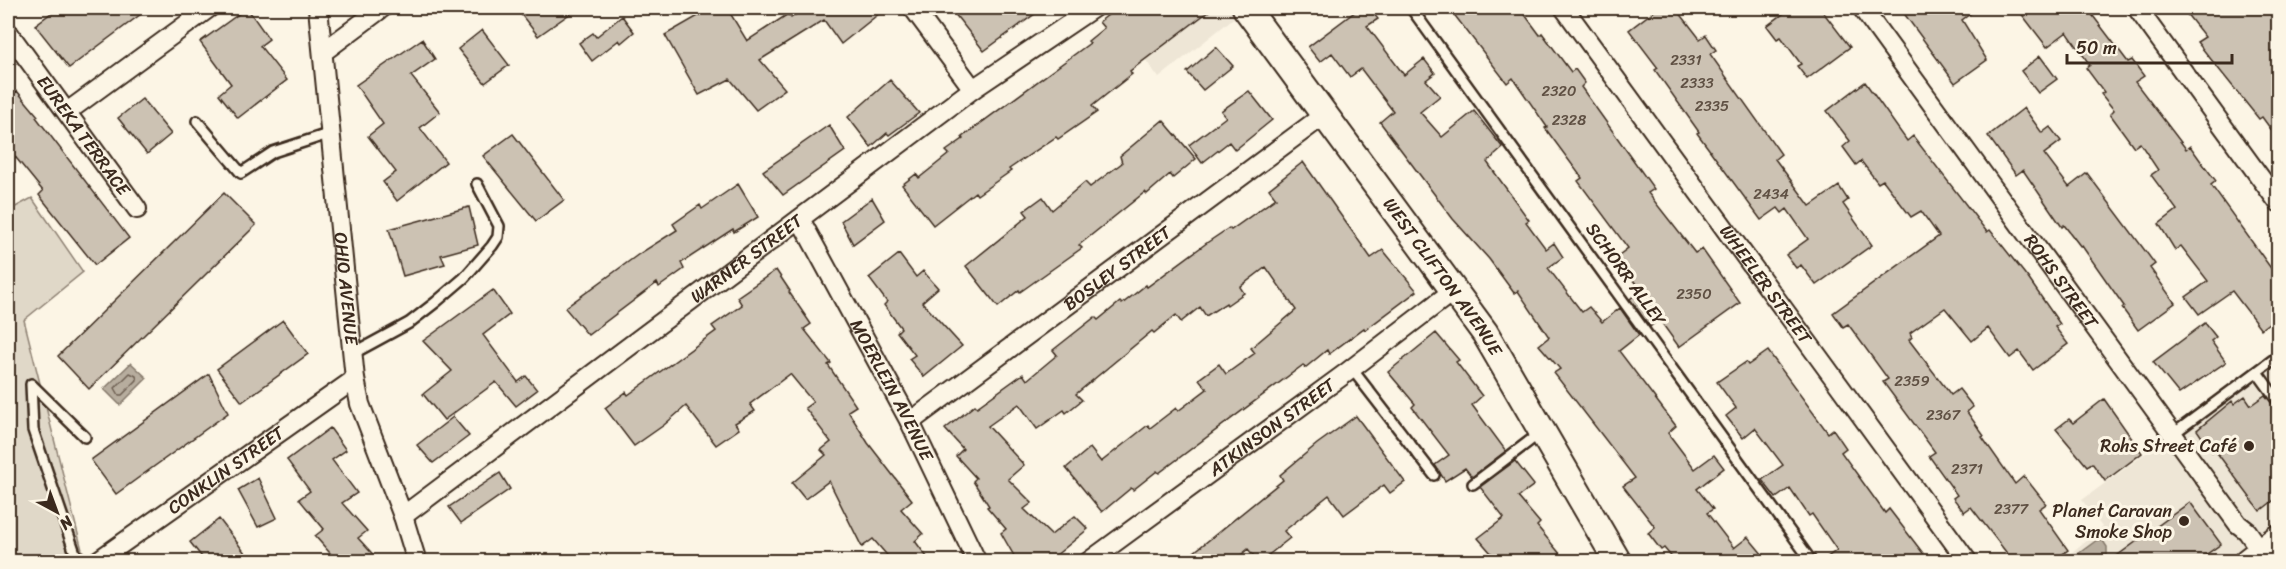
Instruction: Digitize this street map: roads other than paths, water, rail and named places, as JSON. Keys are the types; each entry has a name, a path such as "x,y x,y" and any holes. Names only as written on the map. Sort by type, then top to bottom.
{"main road":[{"name":"WEST CLIFTON AVENUE","path":"1246,8 1485,333 1618,561"}],"street":[{"path":"67,112 209,8"},
{"name":"OHIO AVENUE","path":"318,8 355,379 360,404 403,516 417,561"},
{"path":"323,52 382,8"},
{"path":"914,8 973,90"},
{"name":"WARNER STREET","path":"403,516 973,90 1093,8"},
{"name":"WHEELER STREET","path":"1564,8 1968,561"},
{"name":"ROHS STREET","path":"1862,8 2261,553"},
{"path":"2137,8 2278,202"},
{"name":"EUREKA TERRACE","path":"8,32 137,209"},
{"name":"BOSLEY STREET","path":"910,422 1324,116"},
{"name":"MOERLEIN AVENUE","path":"800,219 910,422 977,561"},
{"name":"ATKINSON STREET","path":"1088,561 1352,369 1453,291"},
{"name":"CONKLIN STREET","path":"96,561 355,379"}],"lane":[{"name":"SCHORR ALLEY","path":"1411,8 1812,561"},
{"path":"197,121 241,173 273,152 331,133"},
{"path":"352,354 409,323 464,278 492,246 498,237 499,226 477,184"},
{"path":"2173,434 2278,356"},
{"path":"1352,369 1434,475"},
{"path":"2257,372 2278,401"},
{"path":"79,561 75,556 33,430 31,384 85,437"},
{"path":"1473,484 1542,431"}],"water":[{"path":"131,363 147,378 120,405 104,389"},
{"path":"2097,540 2103,541 2107,547 2107,556 2098,561 2073,561 2074,557"}],"place":[{"name":"Rohs Street Café","path":"2249,446"},
{"name":"Planet Caravan Smoke Shop","path":"2184,521"}]}
